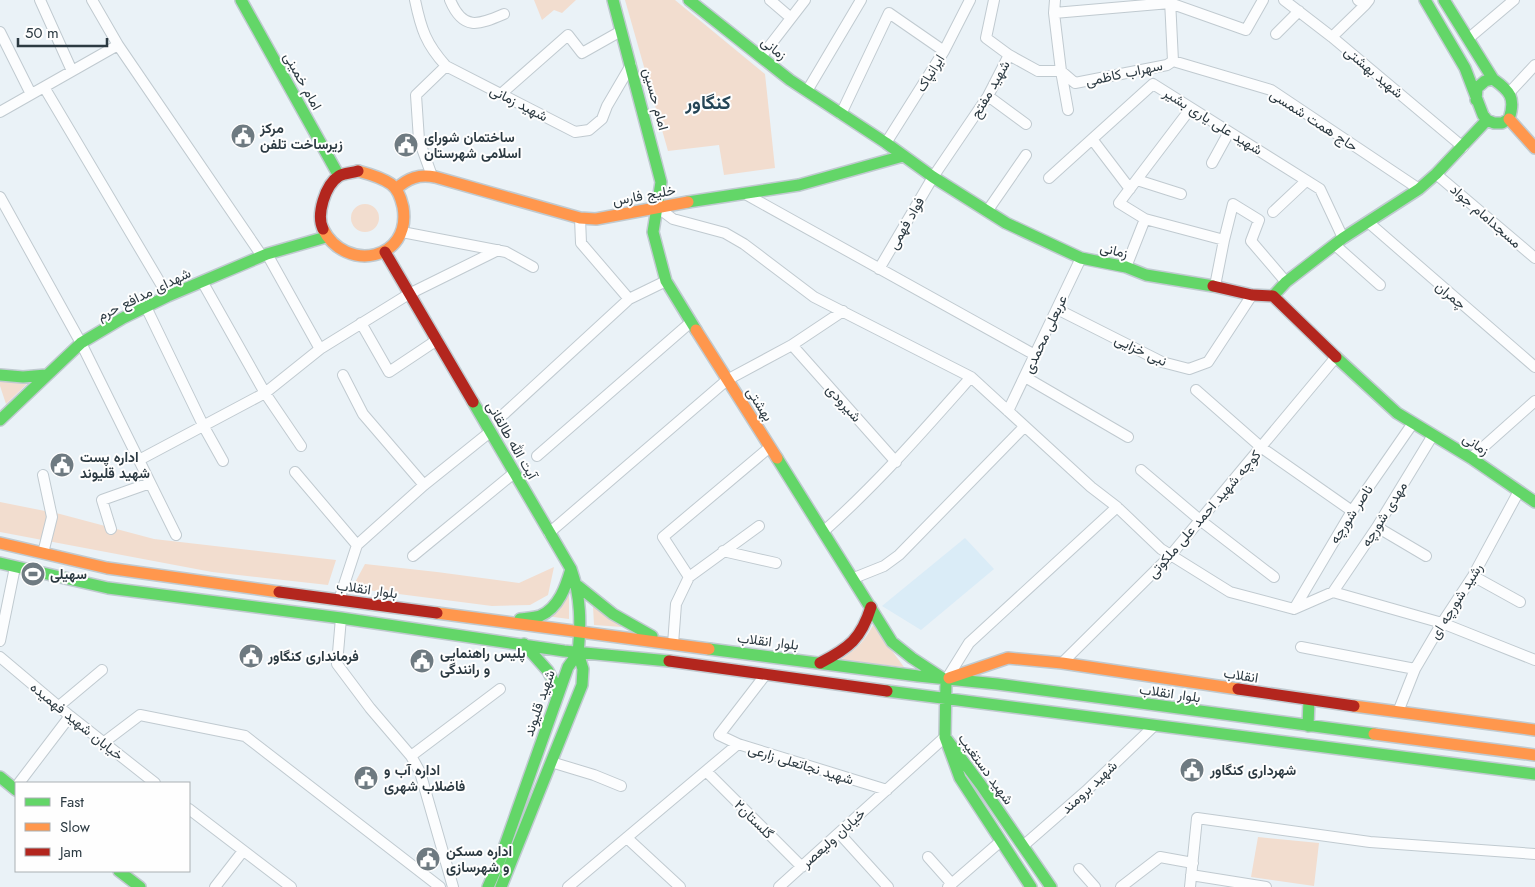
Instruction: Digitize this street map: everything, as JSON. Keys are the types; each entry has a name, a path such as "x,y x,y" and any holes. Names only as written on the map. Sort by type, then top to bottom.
{"main road":[{"name":"امام خمینی","path":"241,0 339,176"},
{"name":"امام حسین","path":"613,0 661,182 657,207"},
{"name":"زمانی","path":"689,0 807,91 886,143 933,177 1006,223 1081,258 1126,267 1146,275 1215,286 1252,295 1273,296 1397,413 1471,458 1535,502"},
{"path":"1425,0 1466,68 1483,116 1494,123 1502,123 1509,119 1513,100 1509,93 1492,79 1469,38 1444,0"},
{"path":"1476,100 1477,88 1485,81 1492,79"},
{"path":"1509,119 1533,143"},
{"path":"1273,296 1286,282 1339,241 1419,189 1436,174 1487,120"},
{"name":"خلیج فارس","path":"396,189 402,182 416,175 432,176 580,218 596,219 657,207 799,185 903,156"},
{"path":"358,171 377,177 396,189 404,219 402,232 395,243 385,252 372,256 358,256 345,253 326,237 322,227 320,212 327,190 339,176 358,171"},
{"name":"بهشتی","path":"657,207 654,232 666,281 691,322 824,530 892,642 912,658 946,680"},
{"name":"شهدای مدافع حرم","path":"0,420 81,343 123,318 168,296 203,283 265,255 326,237"},
{"name":"آیت الله طالقانی","path":"385,252 571,570 578,586 582,616 578,653"},
{"path":"0,375 23,377 46,375"},
{"name":"بلوار انقلاب","path":"0,543 107,568 184,580 1535,755"},
{"path":"0,563 108,588 341,618 578,653 657,659 944,699 1535,774"},
{"path":"502,622 542,615 556,603 565,590 571,570"},
{"path":"578,586 596,603 625,622 670,643"},
{"path":"820,663 852,645 862,634 871,607"},
{"path":"524,644 548,672 559,692"},
{"path":"501,887 585,673 578,653"},
{"name":"شهید قلیوند","path":"488,887 499,862 568,667 578,653"},
{"name":"انقلاب","path":"946,680 1008,658 1062,663 1309,700 1535,730"},
{"path":"944,737 946,680"},
{"path":"1308,726 1309,700"},
{"name":"شهید دستغیب","path":"944,737 960,778 1031,887"},
{"name":"شهید دستغیب","path":"944,737 981,785 1051,887"},
{"path":"0,776 15,786"},
{"path":"120,872 140,887"}],"street":[{"path":"40,0 72,72"},
{"path":"92,0 118,46 265,255 320,349"},
{"name":"شهید زمانی","path":"415,0 421,27 432,51 446,66 575,132 590,130 602,119 607,106 631,65"},
{"path":"450,0 455,12 470,23 482,23 504,14"},
{"path":"770,0 791,18"},
{"path":"761,57 805,0"},
{"path":"807,91 860,0"},
{"name":"ایرانپاک","path":"886,143 944,51 970,0"},
{"path":"994,0 986,38 1010,55"},
{"path":"1054,0 1061,71 1068,110"},
{"path":"1054,12 1170,2 1246,30 1263,0"},
{"name":"شهید بهشتی","path":"1284,0 1332,37 1463,146"},
{"path":"1469,38 1514,0"},
{"path":"1170,2 1173,61"},
{"path":"1332,37 1364,2"},
{"path":"1276,34 1299,11"},
{"path":"841,114 889,13 944,51"},
{"path":"501,94 568,35 582,53 621,31"},
{"path":"0,32 31,94"},
{"path":"0,112 118,46"},
{"name":"شهید مفتح","path":"933,177 988,96 1010,55 1038,71 1061,71"},
{"name":"سهراب کاظمی","path":"1061,71 1075,83 1167,65 1173,61"},
{"name":"حاج همت شمسی","path":"1173,61 1271,90 1419,189"},
{"path":"1509,93 1535,65"},
{"path":"432,176 419,140 416,95 446,66"},
{"name":"شهید علی یاری بشیر","path":"1049,178 1154,84 1320,189 1339,241"},
{"path":"44,87 168,296"},
{"path":"988,96 1026,124"},
{"path":"1191,108 1119,203 1145,219 1224,240"},
{"path":"1212,163 1229,132"},
{"path":"1092,139 1130,189"},
{"path":"988,210 1026,155"},
{"name":"مسجدامام جواد","path":"1436,174 1535,258"},
{"name":"فواد فهمی","path":"879,269 933,177"},
{"path":"1137,180 1181,194"},
{"path":"1273,212 1306,180"},
{"path":"747,194 1035,355"},
{"path":"0,196 81,343 176,536"},
{"path":"1215,286 1233,204 1259,220 1251,242 1286,282"},
{"path":"657,207 673,219 725,233 744,244 814,297 971,377 1024,427 1091,487 1117,507 1170,556 1230,592 1294,609 1333,592 1442,623 1535,660"},
{"path":"580,218 581,243 629,299"},
{"path":"1126,267 1145,219"},
{"name":"چمران","path":"1368,222 1535,366"},
{"path":"402,232 506,252 533,267"},
{"path":"1339,241 1380,285"},
{"path":"139,460 265,392 320,349 409,294 498,250"},
{"name":"عربعلی محمدی","path":"1008,411 1081,258"},
{"path":"504,414 629,299 666,281"},
{"path":"203,283 265,392 301,446"},
{"name":"نبی خزایی","path":"1057,308 1162,362 1189,369 1208,362 1252,295"},
{"path":"146,307 223,461"},
{"path":"549,533 727,380 792,345 842,311"},
{"path":"537,456 691,322"},
{"path":"362,323 389,372 436,340"},
{"name":"شیرودی","path":"792,345 896,462"},
{"name":"کوچه شهید احمد علی ملکوتی","path":"1062,663 1170,556 1336,357"},
{"path":"343,375 363,414 424,485"},
{"path":"1025,376 1128,437"},
{"path":"824,530 859,500 896,462 971,377"},
{"path":"1196,390 1262,448 1352,511"},
{"path":"1471,458 1535,401"},
{"name":"ناصر شورچه","path":"1294,609 1352,511 1413,423"},
{"path":"854,578 884,566 898,555 943,512 1024,427"},
{"path":"339,600 357,546 424,485 490,432"},
{"name":"مهدی شورچه","path":"1333,592 1377,527 1433,435"},
{"path":"689,577 663,537 770,447"},
{"path":"1141,470 1200,520 1274,578"},
{"path":"295,472 357,546"},
{"path":"413,556 514,473"},
{"path":"42,475 52,517 43,553"},
{"path":"111,529 102,500 150,483"},
{"name":"رشید شورچه ای","path":"1398,712 1415,669 1473,576 1519,491"},
{"path":"946,680 969,643 1015,598 1117,507"},
{"path":"670,643 676,604 689,577 759,526"},
{"path":"1377,527 1426,556"},
{"path":"723,551 776,563"},
{"path":"0,641 15,567"},
{"path":"1473,576 1520,602"},
{"path":"341,618 337,664 370,708 411,756 420,772 453,887"},
{"path":"1300,647 1415,669"},
{"name":"خیابان شهید فهمیده","path":"0,657 103,743 155,782"},
{"path":"60,706 102,670"},
{"path":"738,744 720,735 766,674"},
{"path":"411,756 500,689"},
{"path":"103,743 140,715 245,736 440,887"},
{"path":"21,782 70,716"},
{"name":"شهید برومند","path":"1023,846 1086,791 1154,726"},
{"path":"887,790 944,737"},
{"name":"شهید نجاتعلی زارعی","path":"568,887 738,744 887,790"},
{"path":"551,762 594,775 621,786"},
{"name":"گلستان۲","path":"706,771 802,867"},
{"name":"خیابان ولیعصر","path":"779,887 887,790"},
{"path":"190,810 291,887"},
{"path":"1190,887 1197,818 1370,842 1535,854"},
{"path":"839,833 888,887"},
{"path":"627,838 680,887"},
{"path":"928,857 950,885 1001,841"},
{"path":"215,887 244,851"},
{"path":"1121,887 1160,857 1192,863"},
{"path":"1079,869 1095,887"},
{"path":"1191,875 1266,887"}],"shaded area":[{"path":"534,0 576,0 562,13 554,10 542,20"},
{"path":"625,0 675,0 765,74 775,168 724,175 719,145 668,151"},
{"path":"365,204 375,208 379,218 375,228 365,232 355,228 351,218 355,208"},
{"path":"0,381 29,382 6,404"},
{"path":"0,502 60,514 154,539 336,560 328,585 212,572 0,532"},
{"path":"965,538 994,569 921,630 882,606"},
{"path":"365,564 519,583 554,567 548,595 530,605 492,606 352,588"},
{"path":"569,593 569,619 546,616"},
{"path":"593,606 622,627 594,625"},
{"path":"873,625 904,667 840,660 859,645"},
{"path":"1258,837 1319,843 1314,886 1251,877"}],"traffic: fast":[{"path":"241,0 339,176"},
{"path":"613,0 661,182 653,232 666,281 696,330"},
{"path":"689,0 790,80 886,143 933,177 1006,223 1081,258 1126,267 1146,275 1213,286"},
{"path":"1425,0 1465,68 1483,115 1487,120 1494,123 1502,123 1509,119 1512,106 1510,96 1504,87 1493,79 1485,81 1477,88 1476,100"},
{"path":"1444,0 1493,79"},
{"path":"1273,296 1286,282 1343,238 1419,189 1436,174 1487,120"},
{"path":"688,202 799,185 903,156"},
{"path":"0,420 81,343 123,318 168,296 267,254 326,237"},
{"path":"1336,357 1397,413 1471,458 1535,502"},
{"path":"0,375 23,377 46,375"},
{"path":"473,402 571,569 577,590 579,611 578,653"},
{"path":"777,458 892,642 944,679"},
{"path":"0,563 108,588 341,618 564,651 669,661"},
{"path":"520,619 540,616 552,608 561,596 571,569"},
{"path":"578,586 613,614 652,636"},
{"path":"524,644 548,671 559,692"},
{"path":"709,649 918,676 997,684 1374,734"},
{"path":"488,887 499,862 568,667 578,653"},
{"path":"501,887 582,685 583,669 578,653"},
{"path":"945,737 946,680"},
{"path":"887,691 1535,774"},
{"path":"1308,726 1309,700"},
{"path":"1031,887 960,778 945,737 981,785 1051,887"},
{"path":"0,777 15,789"},
{"path":"120,872 140,887"}],"traffic: slow":[{"path":"1509,119 1535,148"},
{"path":"323,229 333,243 346,252 360,256 375,255 387,249 397,239 403,225 403,207 397,191 383,179 358,171"},
{"path":"396,189 414,178 424,176 435,177 580,218 596,219 688,202"},
{"path":"696,330 777,458"},
{"path":"0,543 107,568 279,592"},
{"path":"437,613 709,649"},
{"path":"949,678 1008,658 1062,663 1238,689"},
{"path":"1354,706 1535,730"},
{"path":"1374,734 1535,755"}],"traffic: jam":[{"path":"323,229 321,208 330,186 339,176 358,171"},
{"path":"385,252 473,402"},
{"path":"1213,286 1252,295 1273,296 1336,357"},
{"path":"279,592 437,613"},
{"path":"820,663 853,641 863,627 871,607"},
{"path":"669,661 887,691"},
{"path":"1238,689 1354,706"}],"place":[{"name":"مرکز زیرساخت تلفن","path":"243,136"},
{"name":"ساختمان شورای اسلامی شهرستان","path":"406,145"},
{"name":"اداره پست شهید قلیوند","path":"62,465"},
{"name":"سهیلی","path":"33,574"},
{"name":"فرمانداری کنگاور","path":"251,656"},
{"name":"پلیس راهنمایی و رانندگی","path":"422,661"},
{"name":"شهرداری کنگاور","path":"1192,770"},
{"name":"اداره آب و فاضلاب شهری","path":"366,778"},
{"name":"اداره مسکن و شهرسازی","path":"428,859"}],"district":[{"name":"کنگاور","path":"708,102"}]}
